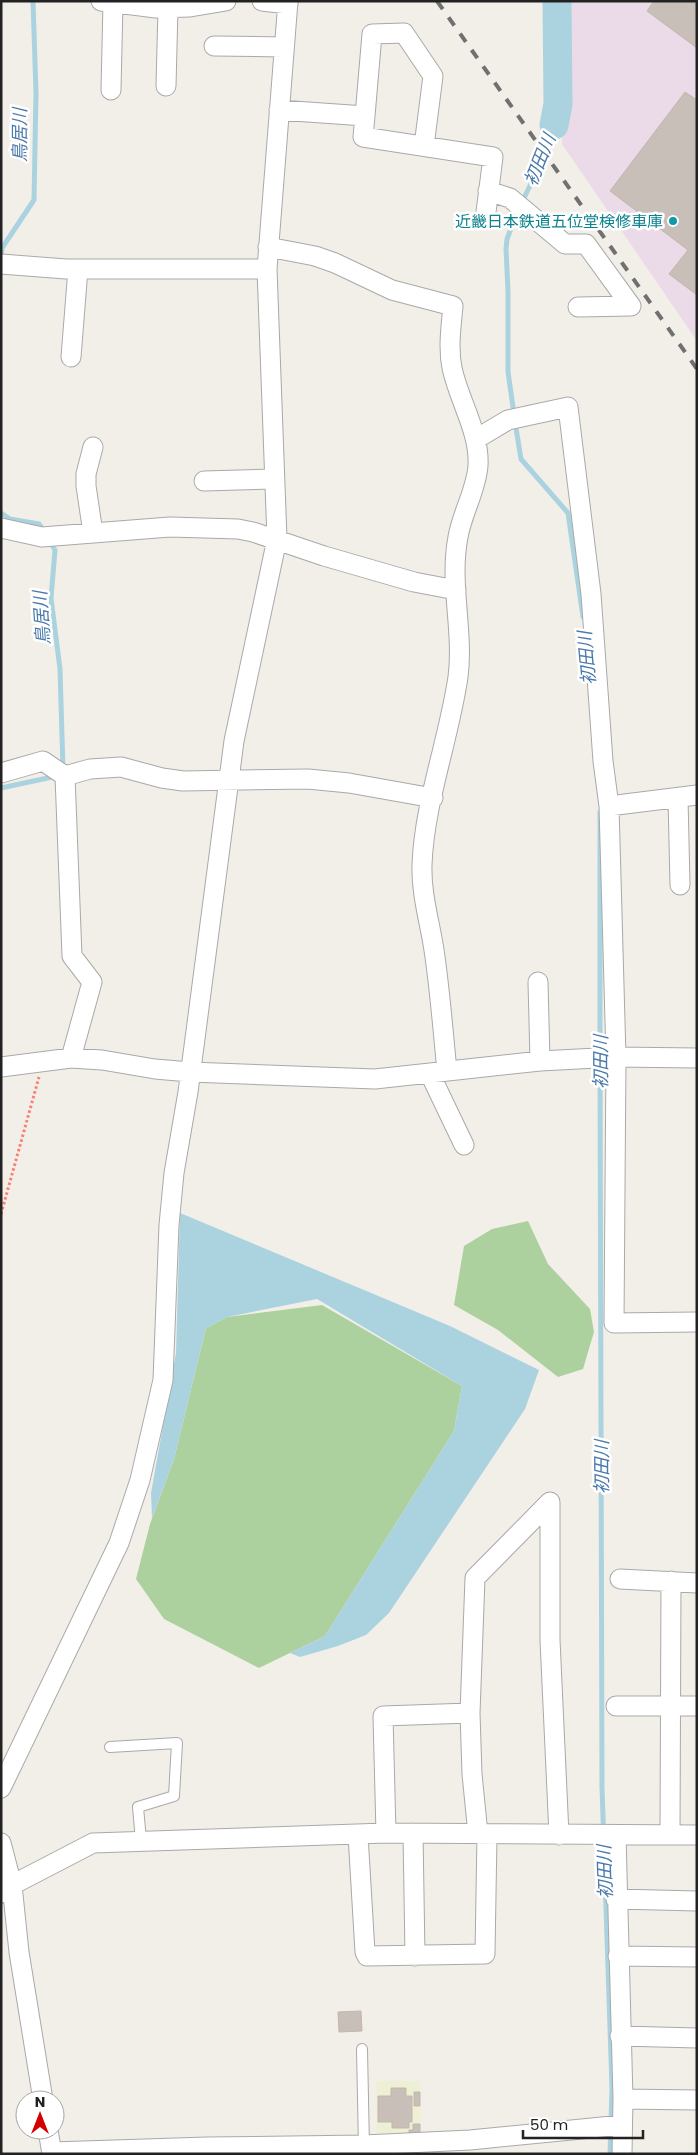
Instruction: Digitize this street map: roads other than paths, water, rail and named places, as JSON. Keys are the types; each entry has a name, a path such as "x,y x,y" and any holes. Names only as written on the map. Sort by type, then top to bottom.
{"street":[{"path":"111,90 107,2 168,8 190,7 226,1"},
{"path":"1,1788 119,1543 140,1480 163,1380 170,1199 190,1072 239,711 275,556 277,539 267,269 278,110 288,2 262,1"},
{"path":"166,86 168,8"},
{"path":"424,146 433,76 404,33 372,34 363,137 493,157 486,212"},
{"path":"214,46 284,47"},
{"path":"278,110 365,116"},
{"path":"488,191 510,198 565,244 586,244 631,306 578,307"},
{"path":"268,247 315,256 335,263 392,290 453,306 450,342 452,370 476,439 478,467 458,537 455,557 460,652 458,678 432,798 422,866 435,954 438,1072 464,1145"},
{"path":"7,264 40,268 78,269 267,269"},
{"path":"71,357 78,269"},
{"path":"476,439 514,418 568,407 590,594 603,761 609,806 616,1057 614,1323 697,1322"},
{"path":"93,446 86,474 93,533"},
{"path":"204,481 274,479"},
{"path":"1,528 51,537 170,527 238,529 277,539 324,556 414,582 456,590"},
{"path":"1,773 44,761 65,776"},
{"path":"65,776 90,769 121,767 173,780 308,779 349,783 432,798"},
{"path":"65,776 72,956 92,982 71,1058"},
{"path":"609,806 697,795"},
{"path":"678,798 680,885"},
{"path":"538,982 540,1062"},
{"path":"1,1067 71,1058 102,1060 155,1069 190,1072 376,1079 596,1058 697,1058"},
{"path":"358,1835 364,1952 367,1956 485,1954 483,1834 472,1774 470,1713 475,1578 550,1502 550,1640 559,1835"},
{"path":"620,1579 697,1582"},
{"path":"670,1835 671,1581"},
{"path":"616,1706 671,1704 697,1706"},
{"path":"386,1832 382,1716 470,1713"},
{"path":"7,1889 93,1843 358,1835 386,1832 697,1835"},
{"path":"413,1833 415,1956"},
{"path":"616,1835 616,1899 623,2099 622,2154"},
{"path":"1,1843 41,2090"},
{"path":"616,1899 697,1900"},
{"path":"618,1956 697,1957"},
{"path":"620,2036 697,2038"},
{"path":"623,2099 697,2100"},
{"path":"50,2140 52,2153 364,2150 470,2147 622,2125"}],"lane":[{"path":"110,1747 177,1743 174,1796 138,1806 141,1841"},
{"path":"362,2049 364,2150"}],"water":[{"path":"180,1213 450,1326 539,1370 525,1409 389,1613 366,1635 338,1646 300,1657 290,1653 325,1636 454,1431 462,1386 317,1299 227,1317 206,1328 174,1459 152,1518 151,1493 176,1353"}],"waterway":[{"name":"鳥居川","path":"1,259 2,248 34,200 36,93 33,1"},
{"name":"初田川","path":"554,125 558,104 557,1"},
{"name":"初田川","path":"522,202 548,149 554,125"},
{"name":"初田川","path":"514,414 508,372 506,249 507,239 518,210"},
{"name":"初田川","path":"515,422 521,459 568,513 583,617"},
{"name":"鳥居川","path":"1,513 10,519 39,524 45,533"},
{"name":"鳥居川","path":"49,540 55,550 51,598 60,669 63,769"},
{"path":"1,788 57,776"},
{"name":"初田川","path":"600,812 600,1053"},
{"name":"初田川","path":"600,1062 602,1787 612,2088 610,2154"}],"railway":[{"path":"437,1 697,369"}],"place":[{"name":"近畿日本鉄道五位堂検修車庫","path":"673,221"}]}
